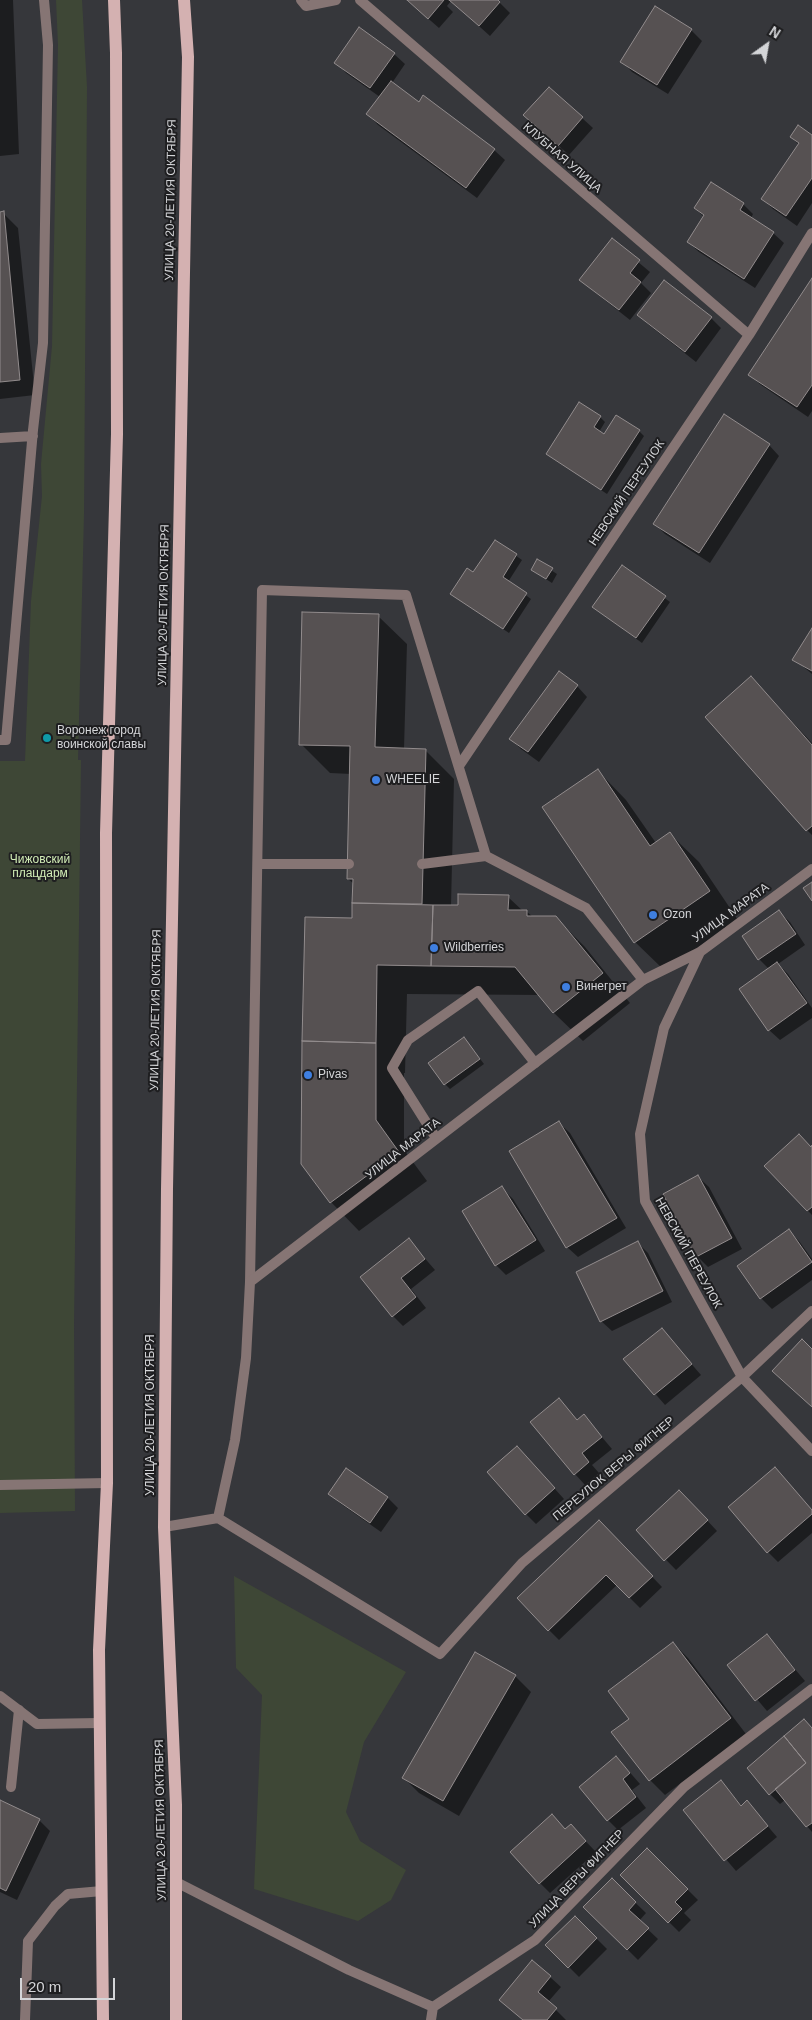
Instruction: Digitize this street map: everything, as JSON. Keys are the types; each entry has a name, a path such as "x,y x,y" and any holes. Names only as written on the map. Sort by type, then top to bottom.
{"main road":[{"path":"103,2020 99,1650 106,1483 106,833 117,434 116,53 114,0"},
{"name":"УЛИЦА 20-ЛЕТИЯ ОКТЯБРЯ","path":"176,2020 176,1805 164,1528 167,1178 188,57 184,0"}],"street":[{"path":"0,740 6,740 43,343 48,46 44,0"},
{"path":"301,0 306,6 336,0"},
{"name":"КЛУБНАЯ УЛИЦА","path":"360,0 749,336"},
{"name":"НЕВСКИЙ ПЕРЕУЛОК","path":"459,766 749,336 812,233"},
{"path":"0,438 33,436"},
{"path":"164,1528 218,1518 235,1440 246,1358 250,1282 262,590 406,595 486,856"},
{"path":"422,864 486,856 586,908 643,980"},
{"path":"258,864 349,864"},
{"name":"УЛИЦА МАРАТА","path":"250,1282 643,980 700,952 812,869"},
{"name":"НЕВСКИЙ ПЕРЕУЛОК","path":"700,952 664,1028 640,1134 644,1201 742,1377 812,1451"},
{"path":"436,1138 392,1068 408,1040 478,991 535,1063"},
{"name":"ПЕРЕУЛОК ВЕРЫ ФИГНЕР","path":"218,1518 440,1654 522,1563 742,1377 812,1310"},
{"path":"0,1485 106,1483"},
{"name":"УЛИЦА ВЕРЫ ФИГНЕР","path":"433,2008 536,1940 684,1787 812,1689"},
{"path":"0,1696 37,1724 99,1723"},
{"path":"11,1787 18,1710"},
{"path":"176,1882 350,1970 433,2008 431,2020"},
{"path":"25,2020 28,1941 55,1906 68,1894 102,1891"}],"green space":[{"name":"Чижовский плацдарм","path":"56,0 82,0 87,87 84,514 78,760 81,760 74,1324 75,1511 0,1513 0,761 25,761 31,601 42,496 41,464 52,346 58,45"},
{"path":"234,1576 406,1672 364,1742 346,1812 360,1841 406,1870 391,1900 358,1921 254,1889 262,1695 236,1668"}],"building":[{"path":"407,0 444,0 428,19"},
{"path":"449,0 498,0 500,2 479,26"},
{"path":"655,6 692,29 657,85 620,62"},
{"path":"359,27 395,53 370,88 334,63"},
{"path":"391,81 419,102 423,95 495,149 466,188 366,114"},
{"path":"549,87 583,117 558,146 523,115"},
{"path":"798,125 812,135 812,178 786,216 761,199 799,143 790,137"},
{"path":"711,182 744,203 740,210 774,232 744,279 687,242 704,215 694,208"},
{"path":"4,211 20,380 0,382 0,212"},
{"path":"612,238 640,260 630,273 641,282 619,310 579,280"},
{"path":"812,278 812,385 797,407 748,375"},
{"path":"664,280 712,317 685,352 637,315"},
{"path":"579,402 601,416 594,427 604,434 616,415 640,430 601,490 546,454"},
{"path":"724,414 770,444 699,553 653,524"},
{"path":"495,540 517,554 503,577 527,593 503,629 450,594 467,568 473,572"},
{"path":"537,559 553,568 546,579 531,570"},
{"path":"622,565 666,596 636,638 592,607"},
{"path":"302,612 379,614 375,747 426,749 422,904 352,903 353,879 347,879 350,746 299,745"},
{"path":"812,628 812,671 792,660"},
{"path":"559,671 578,685 528,752 509,739"},
{"path":"751,676 812,745 812,826 806,831 705,717"},
{"path":"598,769 650,846 670,832 710,891 634,943 542,807"},
{"path":"812,882 812,901 803,888"},
{"path":"458,894 509,895 508,910 527,910 527,916 556,916 603,973 553,1013 515,967 431,966 433,905 458,905"},
{"path":"352,903 433,905 431,966 377,965 376,1043 302,1041 305,917 352,918"},
{"path":"779,910 796,934 758,960 742,936"},
{"path":"777,962 807,1003 768,1031 739,989"},
{"path":"464,1037 480,1059 444,1085 428,1063"},
{"path":"302,1041 376,1043 376,1120 399,1152 330,1203 301,1164"},
{"path":"559,1121 617,1218 566,1248 509,1151"},
{"path":"799,1134 811,1147 812,1145 812,1207 807,1211 764,1166"},
{"path":"698,1175 732,1238 696,1257 663,1194"},
{"path":"502,1186 536,1240 495,1266 462,1211"},
{"path":"789,1229 812,1262 760,1299 737,1266"},
{"path":"409,1238 425,1259 401,1278 416,1297 392,1317 360,1277"},
{"path":"638,1241 663,1291 600,1322 576,1272"},
{"path":"662,1328 692,1364 654,1395 623,1359"},
{"path":"802,1339 812,1349 812,1407 772,1371"},
{"path":"559,1398 577,1420 584,1414 602,1437 582,1453 589,1462 574,1475 530,1422"},
{"path":"517,1446 555,1488 525,1515 487,1472"},
{"path":"775,1467 812,1510 812,1514 767,1553 728,1507"},
{"path":"346,1468 388,1497 370,1523 328,1494"},
{"path":"679,1490 708,1520 664,1561 636,1530"},
{"path":"599,1520 653,1576 629,1598 606,1575 548,1631 517,1598"},
{"path":"767,1634 795,1670 755,1701 727,1665"},
{"path":"673,1642 731,1718 649,1781 611,1732 629,1719 608,1691"},
{"path":"475,1652 516,1675 443,1801 402,1778"},
{"path":"804,1719 812,1728 812,1823 806,1827 775,1789 806,1763 784,1736"},
{"path":"784,1736 806,1763 769,1795 747,1768"},
{"path":"616,1756 630,1773 623,1779 636,1797 607,1821 579,1787"},
{"path":"721,1780 741,1806 747,1800 768,1826 724,1861 683,1810"},
{"path":"0,1800 40,1819 6,1891 0,1888"},
{"path":"552,1814 565,1829 571,1824 586,1841 539,1884 510,1852"},
{"path":"647,1848 688,1889 675,1902 682,1909 668,1923 620,1875"},
{"path":"612,1878 636,1902 629,1910 649,1928 627,1950 583,1907"},
{"path":"575,1916 597,1938 568,1968 545,1945"},
{"path":"532,1960 551,1976 538,1992 557,2008 547,2020 523,2020 499,2000"}],"place":[{"name":"Воронеж город воинской славы","path":"47,738"},
{"name":"WHEELIE","path":"376,780"},
{"name":"Ozon","path":"653,915"},
{"name":"Wildberries","path":"434,948"},
{"name":"Винегрет","path":"566,987"},
{"name":"Pivas","path":"308,1075"}]}
